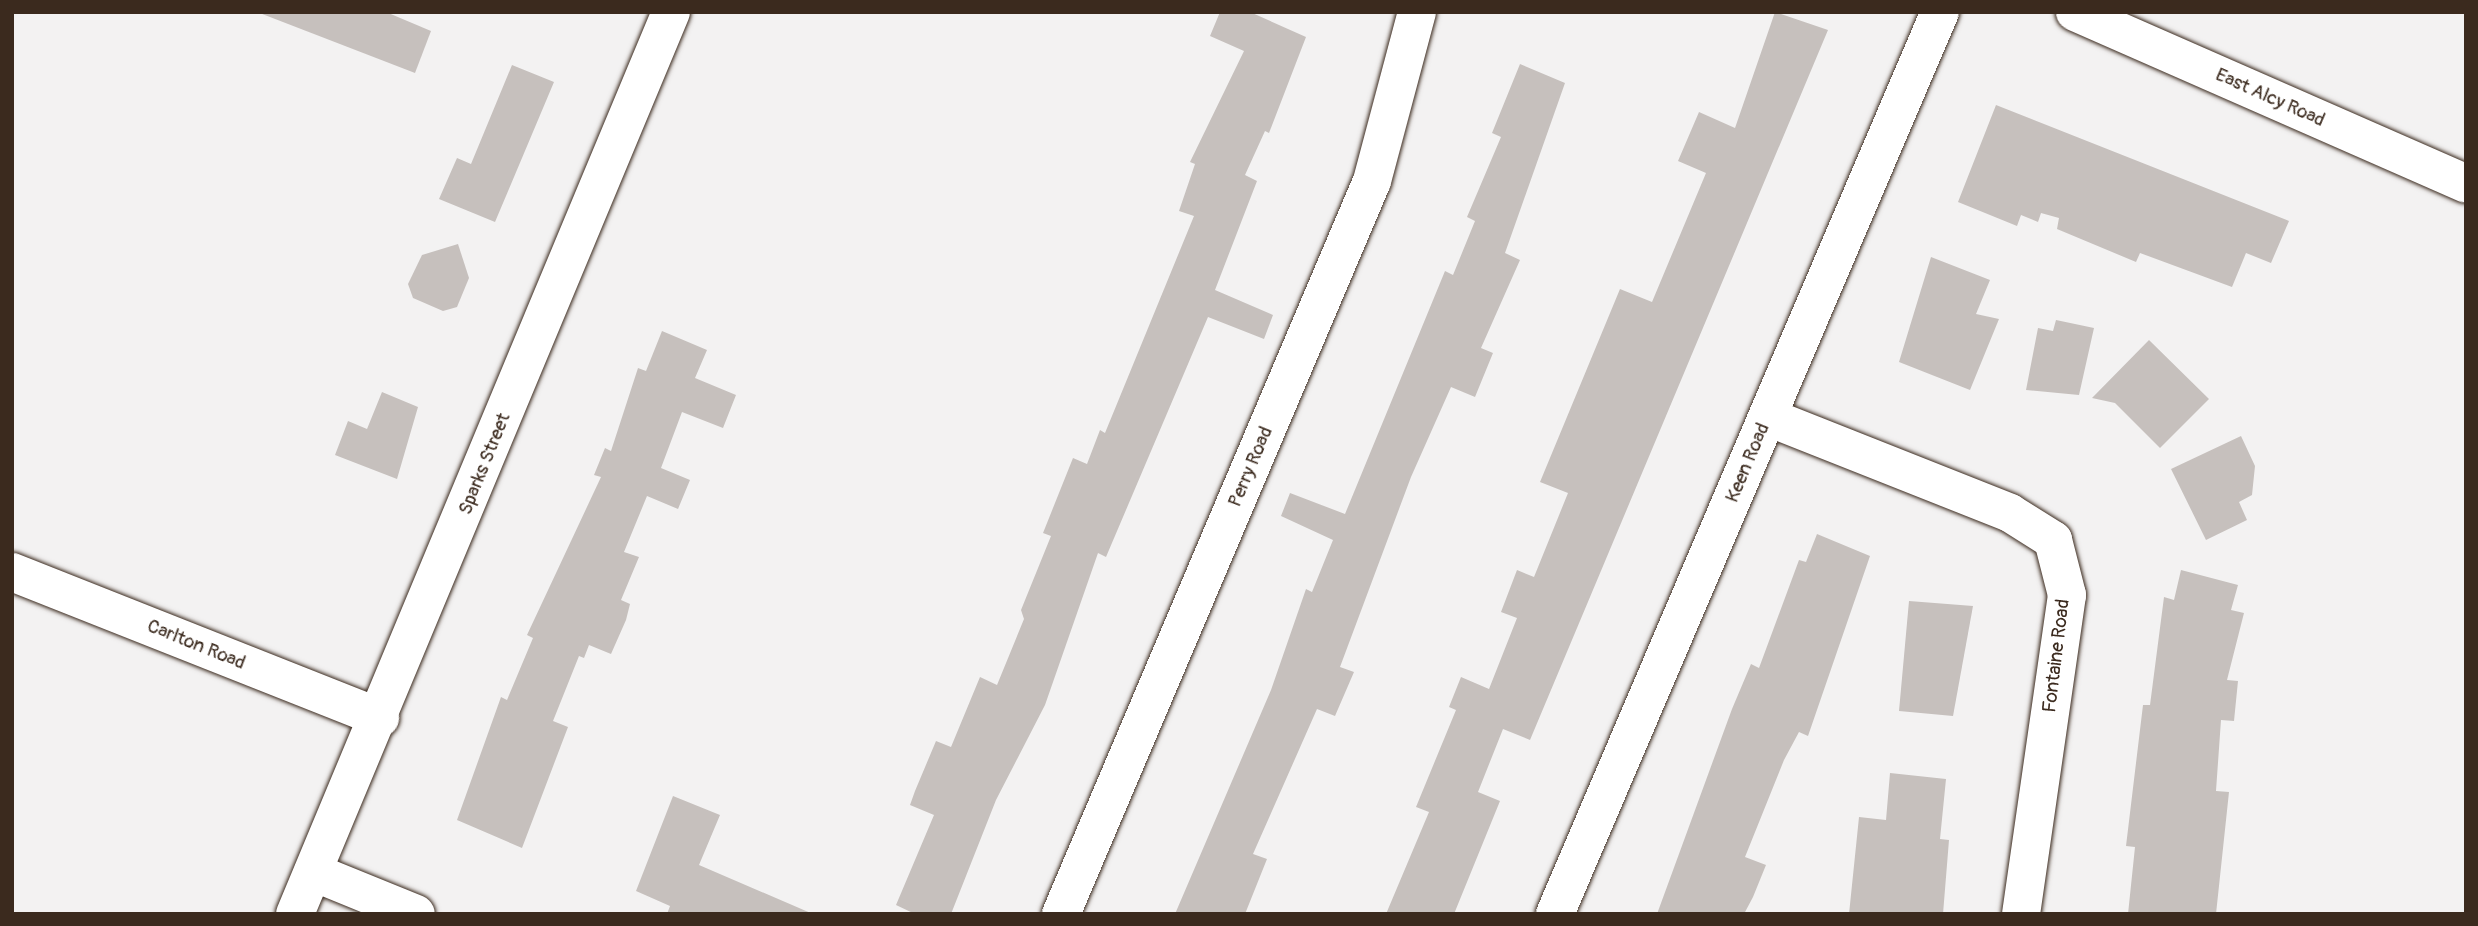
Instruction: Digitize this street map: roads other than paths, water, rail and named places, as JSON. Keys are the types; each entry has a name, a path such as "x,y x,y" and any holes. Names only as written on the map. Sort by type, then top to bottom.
{"street":[{"name":"Perry Road","path":"1061,914 1372,181 1417,12"},
{"name":"Keen Road","path":"1555,914 1940,12"},
{"name":"East Alcy Road","path":"2075,12 2466,184"},
{"name":"Sparks Street","path":"295,914 380,718 663,15"},
{"name":"Fontaine Road","path":"1768,417 2010,513 2053,540 2067,595 2021,914"},
{"name":"Carlton Road","path":"12,572 380,718"},
{"path":"313,872 416,914"}]}
